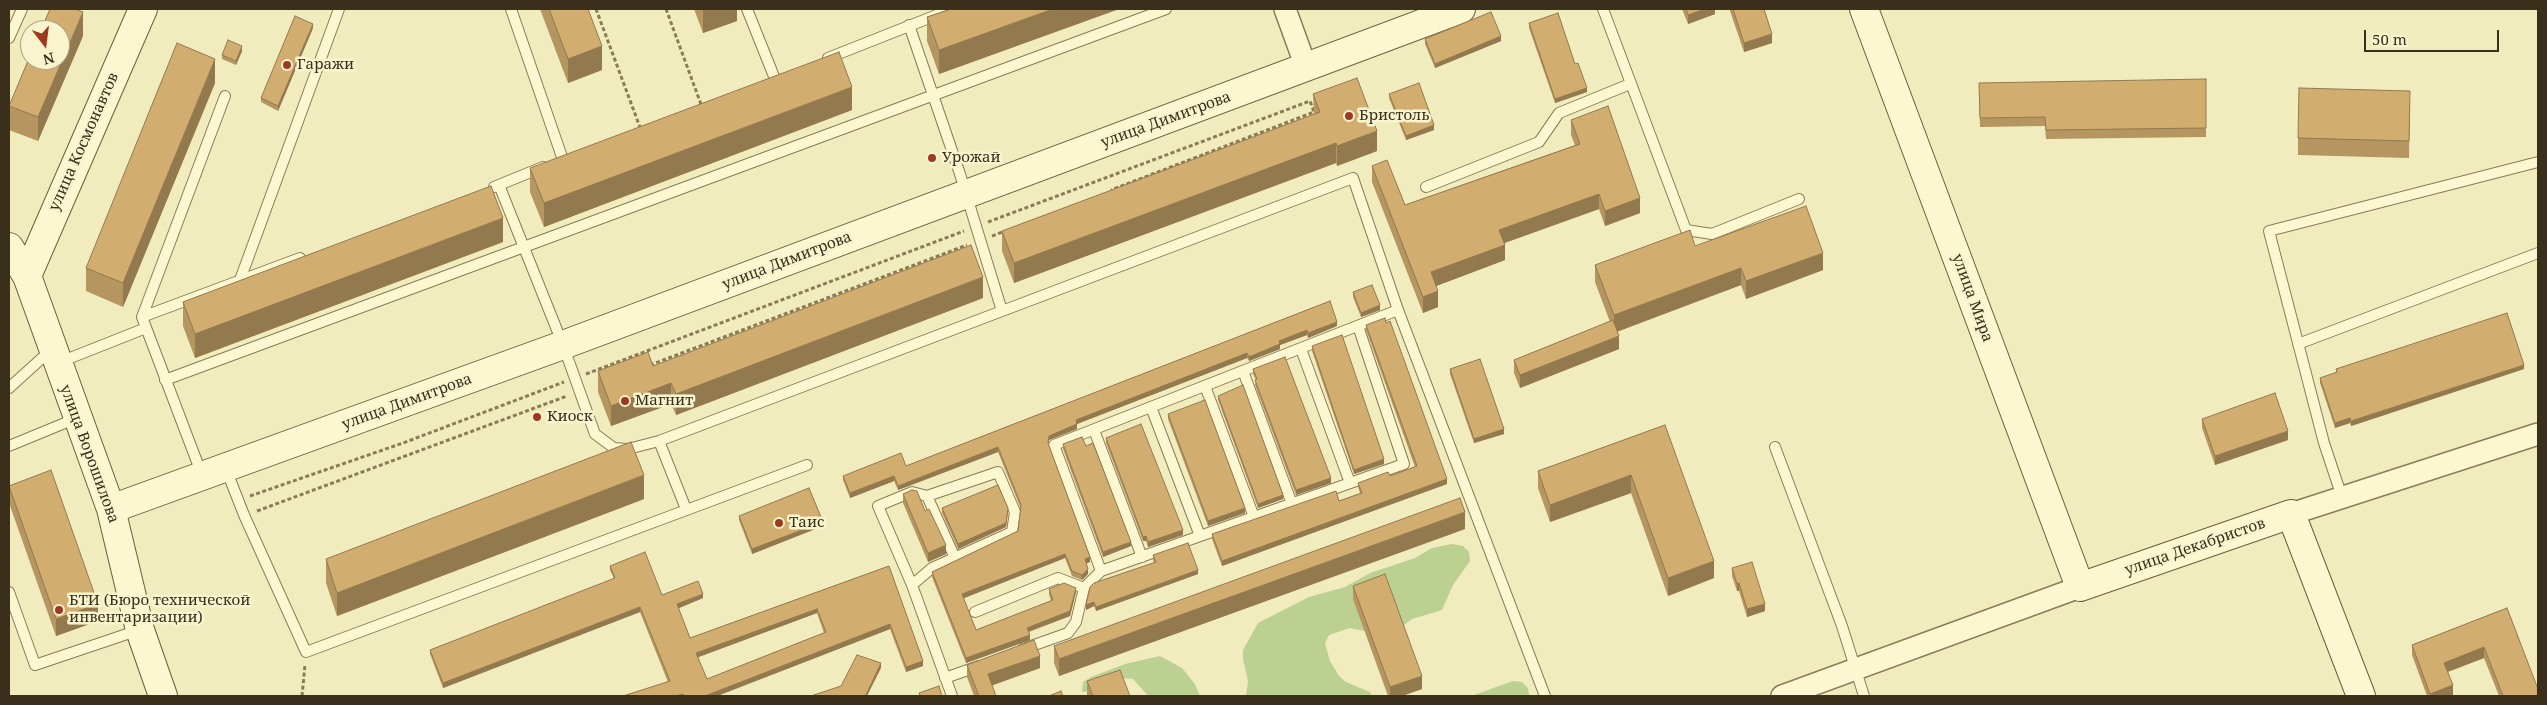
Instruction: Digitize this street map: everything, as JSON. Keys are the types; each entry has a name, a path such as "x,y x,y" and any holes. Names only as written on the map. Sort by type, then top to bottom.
{"street":[{"name":"улица Космонавтов","path":"26,276 143,9"},
{"path":"1285,9 1306,68"},
{"name":"улица Димитрова","path":"111,509 563,345 1461,9"},
{"name":"улица Мира","path":"1864,9 2080,587"},
{"path":"9,235 38,248"},
{"name":"улица Ворошилова","path":"9,247 26,276 111,509 140,630 163,696"},
{"name":"улица Декабристов","path":"1782,696 2080,587 2291,514 2538,434"},
{"path":"2291,514 2361,696"}],"lane":[{"path":"9,38 22,9"},
{"path":"240,280 339,9"},
{"path":"481,192 567,158 511,9"},
{"path":"747,9 775,79"},
{"path":"820,61 952,9"},
{"path":"165,380 1166,9"},
{"path":"1603,9 1686,230 1712,234 1799,200"},
{"path":"910,25 1002,311"},
{"path":"1426,187 1539,142 1559,112 1630,84"},
{"path":"225,96 142,318 165,380 214,472 238,501 306,652 807,465"},
{"path":"2342,497 2324,443 2269,231 2538,162"},
{"path":"499,185 563,345 595,434 603,442 614,448 628,449 659,441 1353,178 1398,310 1545,696"},
{"path":"142,318 314,253"},
{"path":"2298,344 2538,253"},
{"path":"1101,571 1054,445 1398,310"},
{"path":"1015,652 1068,633 1076,622 1084,588 1101,571 1404,464 1358,326"},
{"path":"9,388 54,356 146,328"},
{"path":"1301,349 1350,483"},
{"path":"1243,371 1292,504"},
{"path":"1205,386 1254,517"},
{"path":"1151,407 1200,536"},
{"path":"9,446 78,418"},
{"path":"1094,430 1142,557"},
{"path":"659,441 686,509"},
{"path":"1775,448 1842,626 1864,696"},
{"path":"912,585 932,568 1012,532 1015,512 998,472 927,496 912,492 878,506 912,585 952,696"},
{"path":"927,496 955,558"},
{"path":"975,612 1058,578 1084,588"},
{"path":"9,592 35,666 140,630"},
{"path":"945,678 989,662"}],"path":[{"path":"596,9 642,131"},
{"path":"666,9 702,108"},
{"path":"238,501 403,443 1310,101 1314,112 1109,191"},
{"path":"644,367 1007,230"},
{"path":"244,515 579,392"},
{"path":"302,696 306,652"}],"green space":[{"path":"1452,544 1463,546 1469,552 1470,561 1453,585 1442,610 1412,619 1397,630 1374,633 1350,628 1329,635 1325,643 1330,661 1339,676 1346,682 1370,692 1372,696 1246,696 1248,681 1243,650 1258,623 1309,597 1345,587 1370,573 1415,558 1432,548"},
{"path":"1160,656 1182,668 1195,684 1200,696 1148,696 1133,679 1122,678 1093,691 1082,692 1083,682 1091,677 1125,664"},
{"path":"1513,681 1522,682 1528,688 1529,696 1471,696"}],"building":[{"path":"50,9 75,9 83,12 70,42 70,20 45,20"},
{"path":"549,9 588,9 602,46 568,59"},
{"path":"951,9 1053,9 939,50 927,17"},
{"path":"1686,9 1705,9 1688,15"},
{"path":"1733,9 1764,9 1772,34 1744,43"},
{"path":"1491,12 1501,36 1435,64 1425,39"},
{"path":"1558,13 1575,64 1578,63 1587,88 1555,99 1529,23"},
{"name":"Гаражи","path":"295,16 313,24 278,106 261,98"},
{"path":"228,40 242,46 236,61 222,55"},
{"path":"177,43 215,59 123,283 86,268"},
{"path":"839,52 852,87 544,203 530,168"},
{"path":"24,70 58,70 38,117 9,106"},
{"path":"1357,78 1377,131 1337,146 1336,143 1014,263 1002,231 1320,112 1313,94"},
{"path":"2206,79 2206,128 2046,130 2045,117 1980,118 1979,83"},
{"path":"1419,83 1434,125 1406,136 1389,94"},
{"path":"2299,88 2410,91 2409,141 2298,138"},
{"path":"1608,106 1640,198 1605,211 1599,194 1499,230 1505,245 1431,272 1438,291 1423,297 1372,166 1387,160 1405,205 1580,144 1571,120"},
{"path":"491,186 503,218 195,334 183,302"},
{"path":"1806,206 1823,253 1746,281 1741,268 1614,315 1595,265 1690,230 1695,246"},
{"path":"971,245 983,277 676,394 671,383 611,406 598,371 648,352 653,366"},
{"path":"1372,285 1380,305 1361,313 1353,292"},
{"path":"1330,301 1337,322 1308,333 1307,330 1279,341 1280,344 1249,357 1247,353 1076,420 1077,424 1049,436 1048,443 1090,557 1085,559 1088,569 1082,575 1072,571 1065,554 962,594 976,630 1053,600 1049,589 1064,583 1076,588 1070,611 1027,628 1030,635 966,658 932,572 1018,531 1021,505 998,447 898,486 894,476 850,493 843,476 901,453 906,466"},
{"path":"2507,313 2524,365 2351,421 2350,418 2335,423 2320,378 2337,372 2336,369"},
{"path":"1385,318 1386,323 1390,321 1447,479 1222,561 1212,534 1336,491 1339,501 1362,493 1358,483 1388,472 1390,476 1417,466 1366,325"},
{"path":"1613,320 1619,336 1520,375 1514,360"},
{"path":"1342,335 1384,459 1354,470 1312,346"},
{"path":"1285,357 1331,478 1296,490 1255,380 1257,379 1253,369"},
{"path":"1480,359 1504,429 1474,439 1450,369"},
{"path":"1243,385 1283,495 1258,504 1218,396"},
{"path":"2275,393 2288,431 2215,456 2202,419"},
{"path":"1205,400 1245,508 1208,521 1168,414"},
{"path":"1141,424 1183,530 1148,542 1146,536 1143,537 1106,438"},
{"path":"1665,425 1714,561 1668,578 1631,475 1550,505 1538,471"},
{"path":"1082,437 1086,446 1093,443 1131,542 1103,552 1063,444"},
{"path":"631,442 644,475 337,593 326,559"},
{"path":"51,470 98,604 56,619 9,486"},
{"path":"998,485 1008,508 1006,523 958,544 942,508"},
{"path":"809,488 823,522 752,549 739,516"},
{"path":"912,490 917,491 925,511 929,509 946,545 928,553 903,494"},
{"path":"1460,498 1465,512 1059,659 1054,646"},
{"path":"1188,543 1198,570 1096,607 1094,602 1086,605 1090,587 1094,583 1156,562 1153,555"},
{"path":"645,552 662,595 698,581 703,594 677,604 690,638 889,566 923,661 906,667 890,624 705,696 684,696 683,694 675,696 623,696 670,681 640,607 443,683 430,650 615,578 610,566","holes":["817,609 826,632 707,679 696,653"]},
{"path":"1752,562 1765,604 1747,609 1732,568"},
{"path":"1385,574 1422,676 1390,687 1353,586"},
{"path":"2507,608 2538,689 2538,696 2503,696 2484,647 2444,663 2453,685 2430,694 2412,645"},
{"path":"1034,640 1040,656 988,674 996,696 979,696 967,665"},
{"path":"857,655 881,663 866,695 811,696 841,686"},
{"path":"1120,670 1130,696 1093,696 1087,681"},
{"path":"939,686 942,696 920,696 919,693"},
{"path":"1061,691 1063,696 1049,696"}],"place":[{"name":"Гаражи","path":"287,65"},
{"name":"Бристоль","path":"1349,116"},
{"name":"Урожай","path":"932,158"},
{"name":"Магнит","path":"625,401"},
{"name":"Киоск","path":"537,417"},
{"name":"Таис","path":"779,523"},
{"name":"БТИ (Бюро технической инвентаризации)","path":"59,610"}]}
